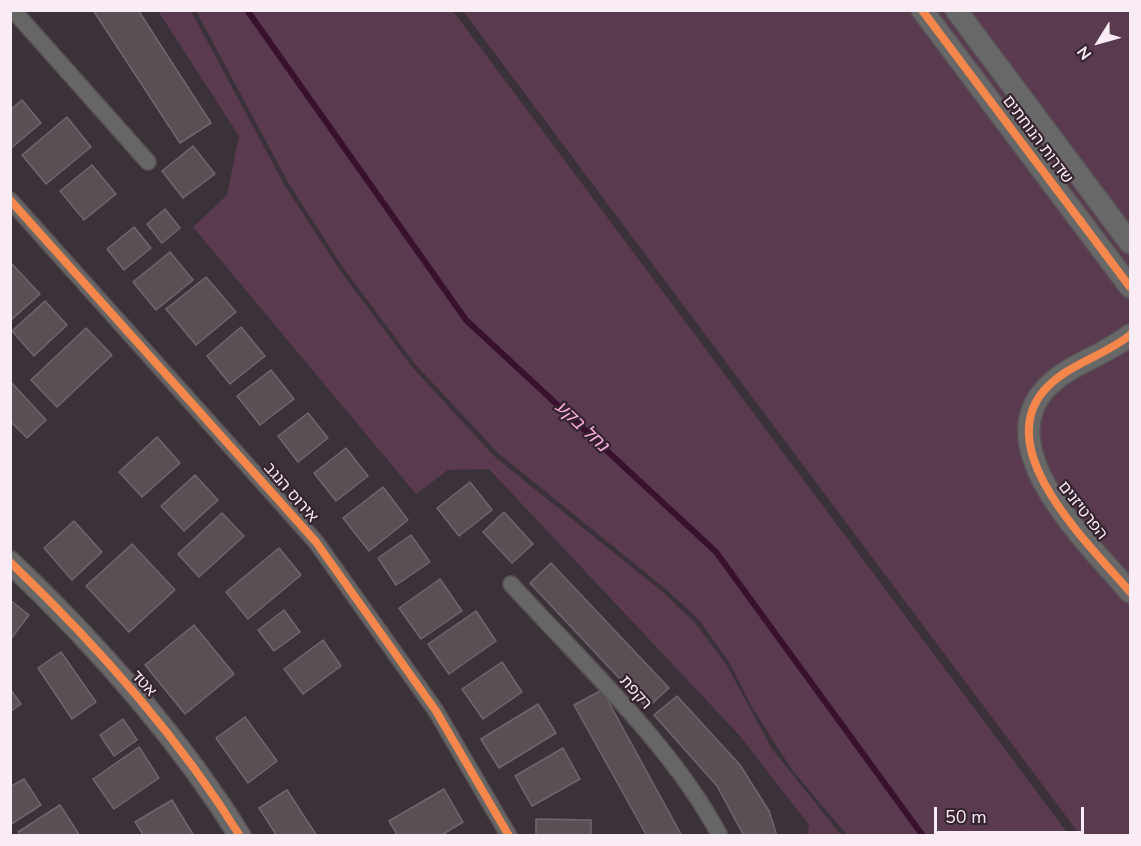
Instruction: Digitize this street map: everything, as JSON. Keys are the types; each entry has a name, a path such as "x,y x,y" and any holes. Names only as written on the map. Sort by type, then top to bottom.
{"street":[{"path":"13,10 148,162"},
{"name":"שדרות הנוחתים","path":"922,10 1131,287"},
{"name":"שדרות הנוחתים","path":"956,10 1131,243"},
{"name":"אירוס הנגב","path":"10,200 316,542 436,711 509,836"},
{"name":"הפרטיזנים","path":"1128,334 1057,378 1041,394 1032,412 1028,434 1033,459 1057,504 1131,592"},
{"name":"אטד","path":"10,562 79,632 154,717 205,782 240,836"},
{"name":"רקפת","path":"511,584 650,737 688,785 720,836"}],"shaded area":[{"path":"158,11 191,11 285,186 341,272 412,367 495,457 664,593 695,623 726,664 772,749 841,835 807,835 809,825 739,735 489,469 448,470 416,494 193,227 227,195 239,136"},
{"path":"196,11 453,11 1069,835 847,835 792,770 753,709 729,662 699,620 667,590 498,453 415,364 344,269 289,184"},
{"path":"463,11 1130,11 1130,835 1080,835"}],"building":[{"path":"93,10 138,10 211,123 180,143"},
{"path":"22,100 41,123 10,149 10,110"},
{"path":"67,117 91,147 46,184 22,155"},
{"path":"193,146 215,174 183,198 162,171"},
{"path":"92,165 116,194 84,220 60,191"},
{"path":"165,209 180,228 162,243 147,224"},
{"path":"134,227 151,248 124,270 107,249"},
{"path":"170,252 193,280 156,310 133,282"},
{"path":"12,264 40,294 10,321 10,266"},
{"path":"206,277 236,312 196,345 166,309"},
{"path":"45,301 67,325 34,356 12,331"},
{"path":"241,327 265,356 230,384 207,356"},
{"path":"86,328 112,355 57,407 31,380"},
{"path":"271,370 294,399 260,425 237,396"},
{"path":"10,381 46,420 27,438 10,421"},
{"path":"308,413 328,438 298,462 278,436"},
{"path":"157,437 180,463 142,497 119,472"},
{"path":"346,448 368,476 336,501 314,473"},
{"path":"195,475 218,500 184,531 161,506"},
{"path":"470,482 492,510 459,536 437,508"},
{"path":"383,487 408,520 369,551 343,518"},
{"path":"504,512 533,544 512,563 483,532"},
{"path":"222,513 244,536 199,577 178,554"},
{"path":"74,521 102,552 72,580 44,548"},
{"path":"411,535 430,562 396,585 378,558"},
{"path":"132,544 175,590 129,632 86,586"},
{"path":"279,548 301,575 248,619 226,592"},
{"path":"551,563 669,688 647,708 530,583"},
{"path":"440,579 462,611 421,639 399,608"},
{"path":"10,600 29,615 10,640"},
{"path":"284,610 300,632 274,651 258,630"},
{"path":"476,611 496,641 449,674 428,644"},
{"path":"194,625 234,674 185,714 145,665"},
{"path":"323,640 341,666 303,694 284,669"},
{"path":"61,652 96,702 72,719 38,668"},
{"path":"502,662 522,692 483,719 462,689"},
{"path":"10,689 21,704 10,712"},
{"path":"602,690 682,836 647,836 574,705"},
{"path":"677,696 740,765 769,811 777,836 744,836 717,786 654,715"},
{"path":"538,704 556,733 499,768 481,739"},
{"path":"245,717 277,761 248,783 216,738"},
{"path":"123,719 137,740 114,756 100,735"},
{"path":"139,747 159,778 114,809 93,779"},
{"path":"563,748 580,779 532,806 515,776"},
{"path":"24,779 41,805 10,825 10,787"},
{"path":"444,789 463,822 440,836 398,836 389,821"},
{"path":"287,790 317,836 277,836 259,808"},
{"path":"172,800 194,836 144,836 135,822"},
{"path":"60,805 80,836 20,836 18,832"},
{"path":"536,819 591,820 591,836 536,836"}],"waterway":[{"name":"נחל בקע","path":"247,10 466,320 716,552 923,836"}],"cycle path":[{"path":"922,10 1130,287"},
{"path":"10,200 316,542 436,711 509,836"},
{"path":"1130,335 1072,368 1051,383 1042,393 1030,418 1030,444 1039,472 1054,499 1073,526 1130,592"},
{"path":"10,562 73,625 134,692 190,762 240,836"}]}
